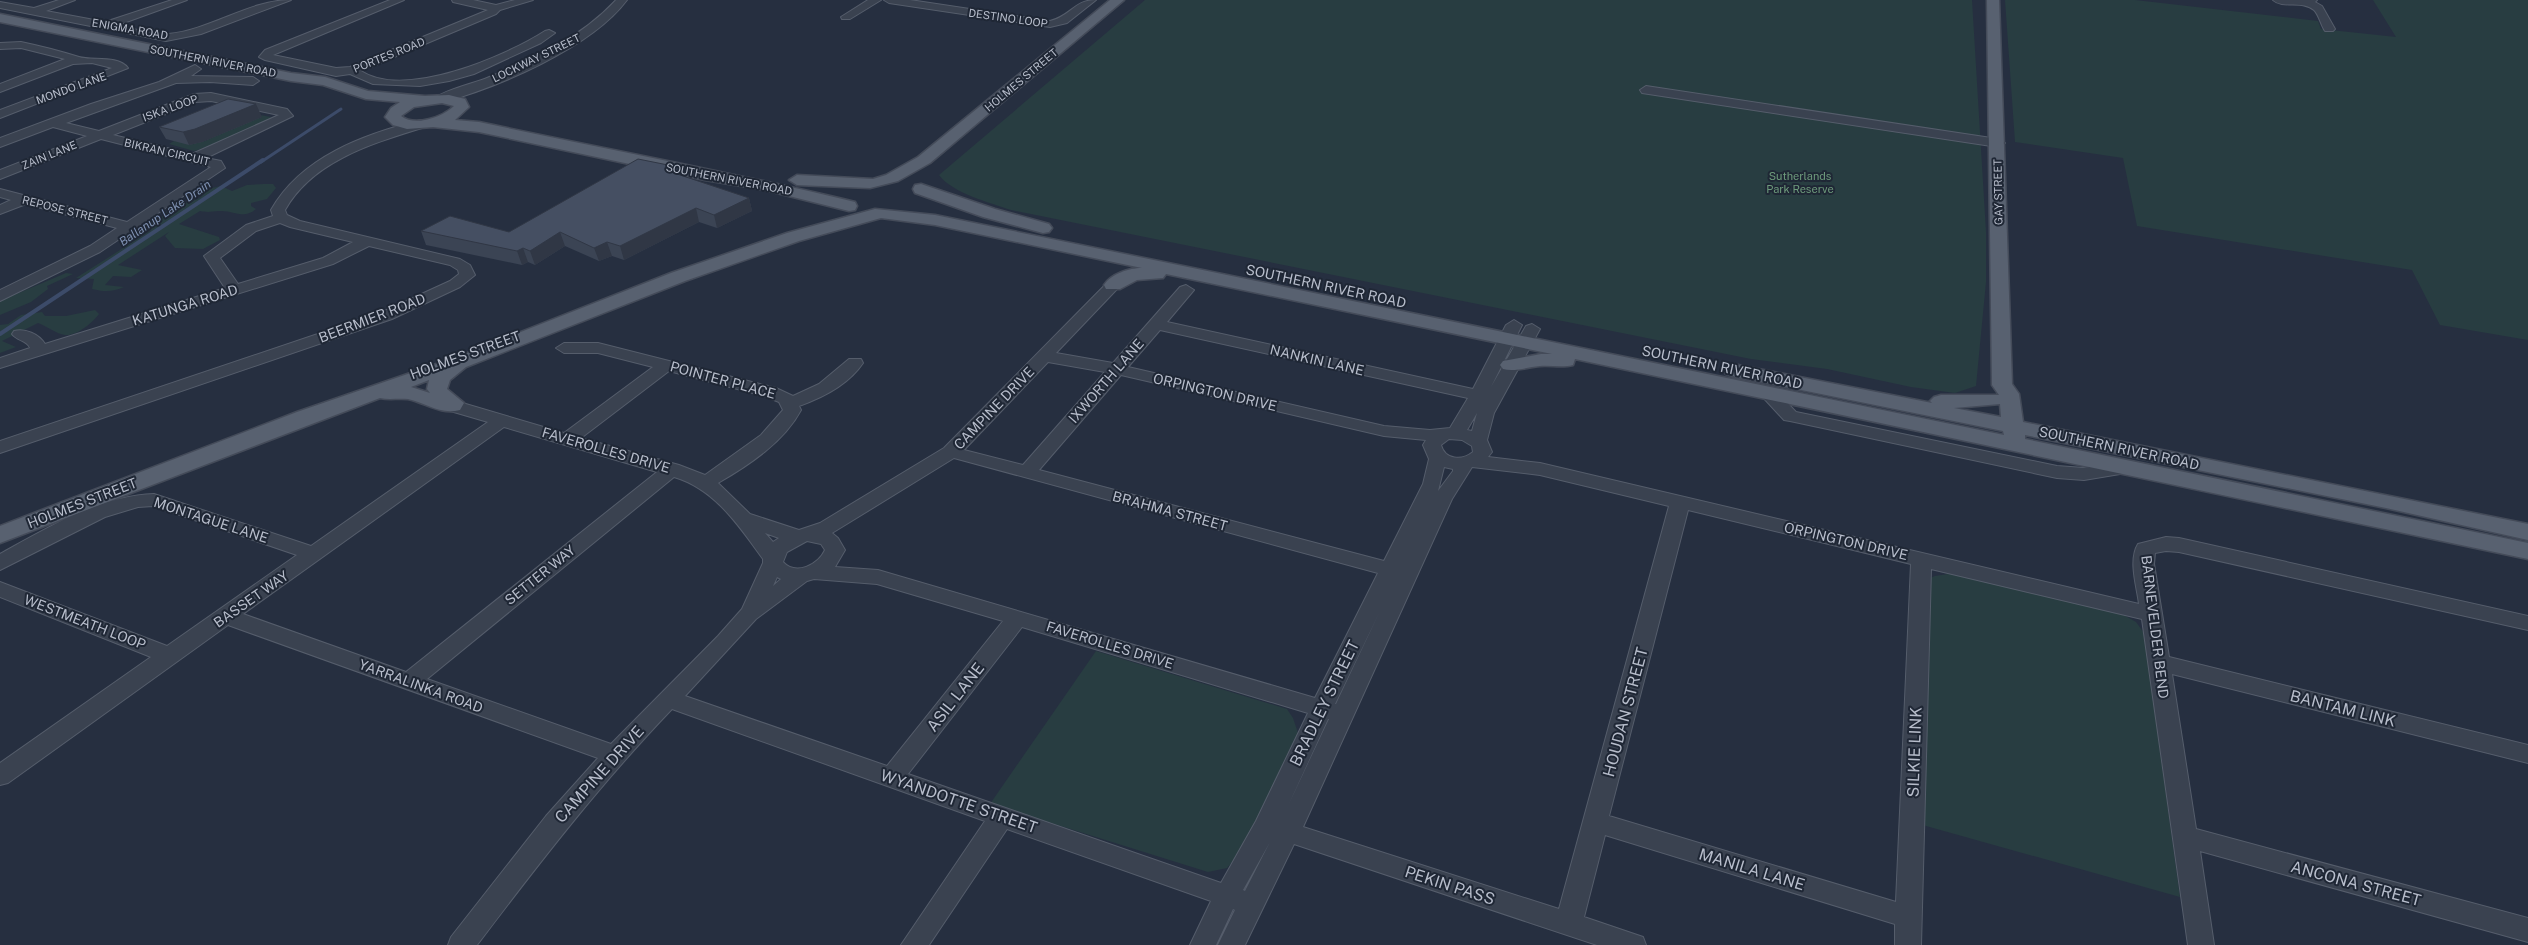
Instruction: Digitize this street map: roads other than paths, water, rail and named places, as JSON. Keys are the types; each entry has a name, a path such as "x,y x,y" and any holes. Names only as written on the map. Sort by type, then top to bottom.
{"main road":[{"name":"HOLMES STREET","path":"828,226 850,207 847,202 851,194 875,182 892,178 924,160 1118,0"},
{"name":"GAY STREET","path":"1991,430 1997,392 1998,143 1993,0"},
{"name":"SOUTHERN RIVER ROAD","path":"0,18 325,82 366,95 455,100 462,107 480,115 769,176 803,181 904,181 989,213 1054,231 1519,334 1622,363 1768,393 1991,430 2376,499 2528,532"},
{"name":"SOUTHERN RIVER ROAD","path":"0,28 364,104 394,116 401,123 479,127 705,175 765,184 881,214 934,220 1253,287 1890,401 1991,430"},
{"path":"394,116 410,104 433,99"},
{"path":"427,123 448,118 462,107"},
{"name":"HOLMES STREET","path":"304,417 392,382 828,226 903,210 916,204 922,196 913,180 924,160"},
{"path":"1113,286 1127,277 1143,273 1235,290 1253,287"},
{"name":"HOLMES STREET","path":"0,535 304,417 378,393 627,297"},
{"path":"453,406 453,403 444,398 437,389 442,375 470,362 551,332 576,318"},
{"path":"1510,365 1542,360 1622,363"},
{"path":"1890,401 1967,402 1997,392"},
{"name":"GAY STREET","path":"1997,392 2009,394 2015,435"},
{"path":"378,393 411,393 435,403 453,406"},
{"name":"SOUTHERN RIVER ROAD","path":"2015,435 2126,467 2528,551"}],"street":[{"path":"36,11 70,0"},
{"path":"106,26 182,0"},
{"name":"ENIGMA ROAD","path":"0,4 166,38 181,37 286,0"},
{"name":"PORTES ROAD","path":"399,0 265,55 267,59 336,72 352,70 492,12 496,8"},
{"path":"457,0 496,8 528,0"},
{"name":"LOCKWAY STREET","path":"433,99 475,88 560,48 596,26 622,0"},
{"name":"LOCKWAY STREET","path":"462,107 473,96 566,52 597,34 611,24 634,0"},
{"path":"846,17 876,0"},
{"name":"DESTINO LOOP","path":"889,0 1050,24 1063,21 1091,0"},
{"path":"2278,0 2309,1 2318,8 2328,29"},
{"path":"352,70 361,77 396,83 456,77 537,41 548,33"},
{"path":"0,46 21,45 74,58 73,61 0,88"},
{"name":"MONDO LANE","path":"0,114 122,68 92,60 73,61"},
{"path":"0,143 95,107 175,80 214,61"},
{"path":"95,107 165,76 195,69"},
{"path":"175,80 210,78 253,81"},
{"path":"1646,90 1998,143"},
{"name":"ISKA LOOP","path":"99,135 200,97 211,97 278,111 287,116 193,158"},
{"path":"364,144 384,128 394,116"},
{"name":"BIKRAN CIRCUIT","path":"3,293 95,248 218,168 216,164 52,123"},
{"path":"235,290 212,259 212,256 250,228 281,218 278,210 281,201 307,175 334,158 364,144 427,123"},
{"path":"0,131 19,136"},
{"name":"ZAIN LANE","path":"0,175 99,135"},
{"name":"REPOSE STREET","path":"0,193 130,227"},
{"path":"0,210 24,200"},
{"name":"BEERMIER ROAD","path":"0,447 386,316 455,284 467,275 465,268 455,262 295,224 281,218"},
{"name":"KATUNGA ROAD","path":"0,364 328,261 367,241"},
{"name":"CAMPINE DRIVE","path":"803,536 827,528 951,452 1113,286"},
{"name":"IXWORTH LANE","path":"1027,472 1186,290"},
{"name":"NANKIN LANE","path":"1156,324 1478,395"},
{"path":"20,334 35,340 40,351"},
{"path":"1450,434 1519,334"},
{"name":"BRADLEY STREET","path":"1231,945 1250,904 1277,828 1332,711 1443,498 1474,454 1481,436 1482,419 1510,365 1519,334"},
{"name":"POINTER PLACE","path":"564,348 598,348 783,396 790,403 792,410 786,421 736,464 705,482"},
{"name":"ORPINGTON DRIVE","path":"1045,356 1115,369 1384,431 1468,435 1474,454 2151,614"},
{"path":"790,403 821,392 854,363"},
{"path":"569,438 667,365"},
{"name":"SOUTHERN RIVER ROAD","path":"1768,393 1790,416 1995,460 2068,474 2084,474 2126,467"},
{"name":"FAVEROLLES DRIVE","path":"453,406 672,469 705,482 726,498 745,519 773,560"},
{"name":"BASSET WAY","path":"0,776 502,420"},
{"name":"ORPINGTON DRIVE","path":"1384,431 1436,455"},
{"name":"BRADLEY STREET","path":"1332,711 1389,569 1432,484 1436,455 1433,441 1450,434"},
{"name":"BRAHMA STREET","path":"951,452 1389,569"},
{"path":"1436,455 1450,463 1474,454"},
{"name":"SETTER WAY","path":"409,682 672,469"},
{"name":"MONTAGUE LANE","path":"0,563 54,532 144,499 154,500 314,554"},
{"name":"HOUDAN STREET","path":"1569,923 1680,502"},
{"name":"CAMPINE DRIVE","path":"834,548 858,509"},
{"name":"FAVEROLLES DRIVE","path":"745,519 803,536"},
{"path":"803,536 825,537 834,548 830,562 807,574 782,573 773,560 781,545 803,536"},
{"name":"BARNEVELDER BEND","path":"2201,945 2151,614 2143,556 2145,549 2166,544 2528,623"},
{"name":"FAVEROLLES DRIVE","path":"834,548 854,565 878,577 1332,711"},
{"name":"SILKIE LINK","path":"1908,945 1921,559"},
{"name":"CAMPINE DRIVE","path":"749,614 773,560"},
{"name":"CAMPINE DRIVE","path":"461,945 555,823 615,755 726,641 749,614 807,574"},
{"name":"FAVEROLLES DRIVE","path":"807,574 878,577"},
{"name":"WESTMEATH LOOP","path":"0,588 170,656"},
{"name":"YARRALINKA ROAD","path":"226,616 615,755"},
{"name":"ASIL LANE","path":"892,778 1018,617"},
{"name":"BANTAM LINK","path":"2159,663 2528,754"},
{"name":"WYANDOTTE STREET","path":"668,700 1250,904"},
{"path":"914,945 1002,816"},
{"name":"MANILA LANE","path":"1596,822 1909,917"},
{"name":"BRADLEY STREET","path":"1203,945 1226,897 1277,828"},
{"name":"PEKIN PASS","path":"1277,828 1633,945"},
{"name":"ANCONA STREET","path":"2184,836 2528,930"}],"waterway":[{"name":"Ballanup Lake Drain","path":"261,162 341,109"},
{"name":"Ballanup Lake Drain","path":"0,334 263,160"}],"park label":[{"name":"Sutherlands Park Reserve","path":"1800,182"}]}
